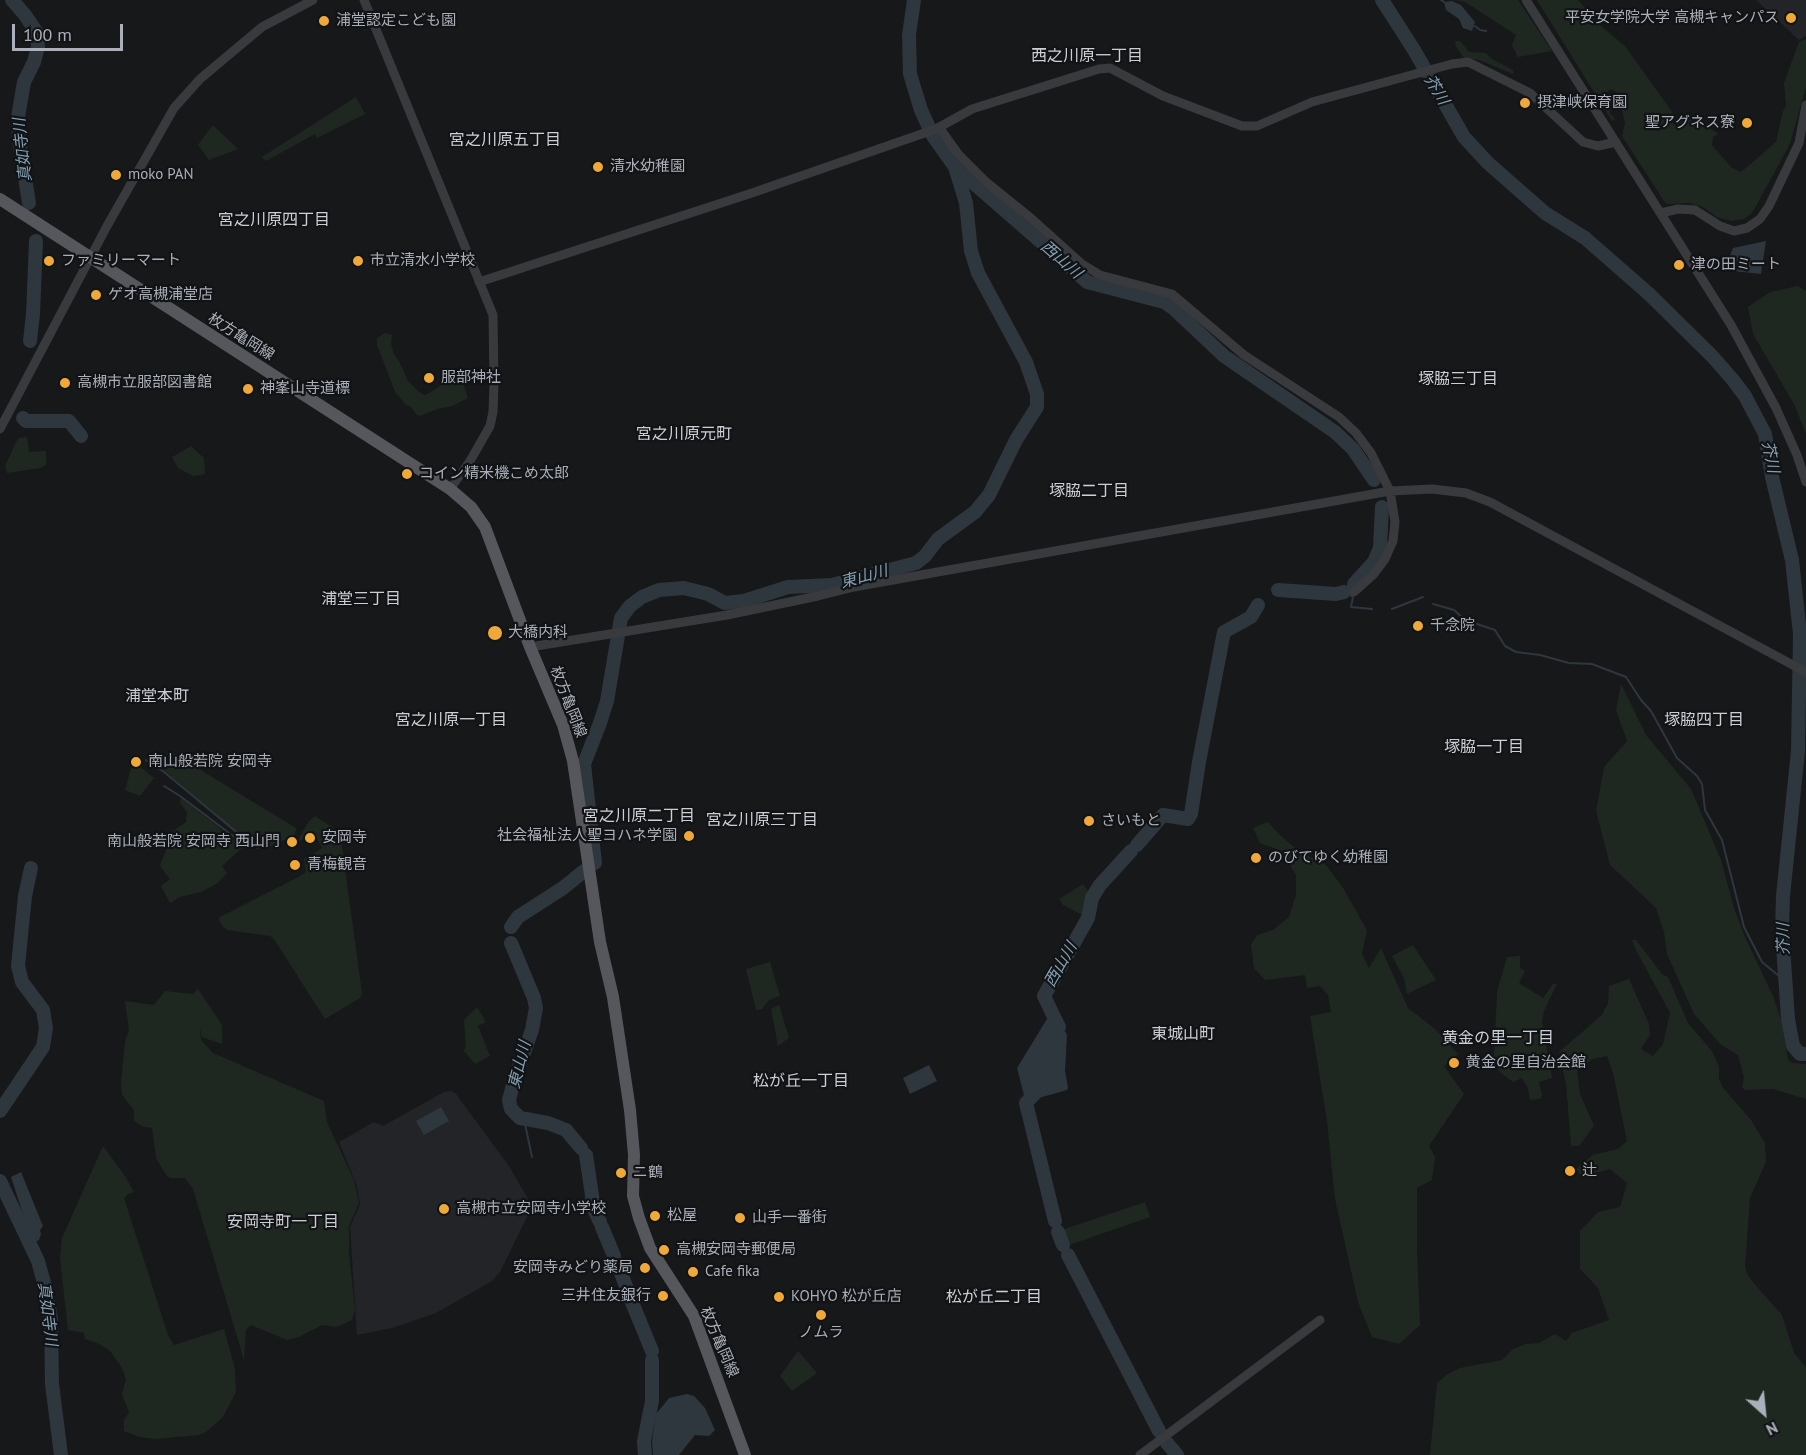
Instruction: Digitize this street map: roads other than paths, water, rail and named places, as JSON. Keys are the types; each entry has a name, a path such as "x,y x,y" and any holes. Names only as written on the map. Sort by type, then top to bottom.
{"main road":[{"name":"枚方亀岡線","path":"0,200 450,489 471,507 490,536 530,647 563,725 573,761 600,942 614,998 630,1110 634,1155 633,1196 639,1218 650,1248 694,1316 702,1333 745,1455"}],"street":[{"path":"0,429 174,108 200,79 262,27 313,0"},
{"path":"364,0 493,315 495,384 490,426 450,489"},
{"path":"1526,0 1731,325 1790,438 1806,482"},
{"path":"479,282 752,193 938,128 972,109 1099,69 1110,68 1163,96 1242,126 1257,126 1312,102 1452,64 1468,62 1530,93 1583,142 1598,146 1616,142"},
{"path":"1660,213 1678,209 1695,210 1720,226 1734,231 1747,228 1760,219 1769,206 1799,143 1806,105"},
{"path":"938,128 959,155 985,181 1082,264 1100,275 1172,294 1245,355 1339,417 1356,434 1371,453 1390,491 1395,522 1391,547 1380,566 1354,592"},
{"path":"530,647 738,613 818,597 854,587 1390,491 1440,489 1466,493 1482,499 1806,672"},
{"path":"1140,1455 1320,1320"}],"waterway":[{"name":"真如寺川","path":"12,0 37,33 38,47 34,62 24,82 18,117 19,140 29,203"},
{"name":"西山川","path":"914,0 909,35 910,74 921,110 933,136 955,167 1087,282 1164,302 1173,308 1224,356 1335,432 1353,449 1374,480"},
{"name":"芥川","path":"1382,0 1464,137 1488,163 1545,213 1585,238 1649,294 1712,356 1745,396 1765,434 1772,477 1792,560 1800,634 1798,751 1783,896 1782,931 1788,1019 1793,1046 1800,1054 1806,1054"},
{"path":"1475,26 1486,31"},
{"name":"東山川","path":"595,863 584,764 607,701 621,618 630,606 642,597 659,590 684,588 708,594 725,603 744,601 788,587 832,585 916,563 925,556 938,539 975,512 989,495 1016,440 1037,407 1037,394 1026,362 978,273 971,251 966,203 955,167"},
{"name":"真如寺川","path":"30,341 36,241"},
{"name":"真如寺川","path":"23,418 26,421 69,421 81,436"},
{"name":"西山川","path":"1354,584 1374,562 1380,548 1382,507"},
{"name":"西山川","path":"1278,590 1336,594 1344,592"},
{"path":"1344,592 1353,597 1351,607 1372,609"},
{"path":"1392,609 1423,597"},
{"path":"1433,604 1454,610 1465,620"},
{"name":"西山川","path":"1137,845 1163,815 1188,819 1191,814 1224,632 1251,617 1258,605"},
{"path":"1468,621 1495,630 1505,646 1516,652 1540,655 1569,663 1592,664 1626,677 1651,711 1677,758 1697,776 1702,784 1705,810 1722,840 1744,927 1762,962 1785,981"},
{"path":"146,760 164,772 240,835"},
{"path":"164,786 237,839"},
{"name":"西山川","path":"1059,1027 1044,996 1088,918 1092,898 1100,885 1131,851"},
{"name":"真如寺川","path":"0,1111 43,1047 46,1028 43,1010 22,982 18,966 25,896 31,868"},
{"name":"東山川","path":"511,927 518,917 563,888 584,871"},
{"name":"東山川","path":"511,943 536,1008 532,1030 509,1100 511,1109 520,1118 548,1123 566,1130 581,1148"},
{"name":"西山川","path":"1040,1088 1026,1103 1055,1221"},
{"path":"520,1118 525,1124 532,1157"},
{"name":"東山川","path":"586,1155 594,1209 600,1222"},
{"name":"真如寺川","path":"0,1181 38,1261 46,1290 51,1319 52,1384 61,1455"},
{"name":"東山川","path":"602,1227 614,1256"},
{"name":"西山川","path":"1058,1232 1063,1245"},
{"name":"西山川","path":"1068,1255 1159,1431"},
{"name":"東山川","path":"617,1263 629,1294"},
{"name":"東山川","path":"631,1300 652,1351"},
{"name":"東山川","path":"645,1455 644,1441 652,1401 652,1360"},
{"name":"西山川","path":"1167,1443 1177,1455"}],"place":[{"name":"平安女学院大学 高槻キャンパス","path":"1791,18"},
{"name":"浦堂認定こども園","path":"324,21"},
{"name":"摂津峡保育園","path":"1525,103"},
{"name":"聖アグネス寮","path":"1747,123"},
{"name":"清水幼稚園","path":"598,167"},
{"name":"moko PAN","path":"116,175"},
{"name":"ファミリーマート","path":"49,261"},
{"name":"市立清水小学校","path":"358,261"},
{"name":"津の田ミート","path":"1679,265"},
{"name":"ゲオ高槻浦堂店","path":"96,295"},
{"name":"服部神社","path":"429,378"},
{"name":"高槻市立服部図書館","path":"65,383"},
{"name":"神峯山寺道標","path":"248,389"},
{"name":"コイン精米機こめ太郎","path":"407,474"},
{"name":"千念院","path":"1418,626"},
{"name":"大橋内科","path":"495,633"},
{"name":"南山般若院 安岡寺","path":"136,762"},
{"name":"さいもと","path":"1089,821"},
{"name":"社会福祉法人聖ヨハネ学園","path":"689,836"},
{"name":"安岡寺","path":"310,838"},
{"name":"南山般若院 安岡寺 西山門","path":"292,842"},
{"name":"のびてゆく幼稚園","path":"1256,858"},
{"name":"青梅観音","path":"295,865"},
{"name":"黄金の里自治会館","path":"1454,1063"},
{"name":"辻","path":"1570,1171"},
{"name":"ニ鶴","path":"621,1173"},
{"name":"高槻市立安岡寺小学校","path":"444,1209"},
{"name":"松屋","path":"655,1216"},
{"name":"山手一番街","path":"740,1218"},
{"name":"高槻安岡寺郵便局","path":"664,1250"},
{"name":"安岡寺みどり薬局","path":"645,1268"},
{"name":"Cafe fika","path":"693,1272"},
{"name":"三井住友銀行","path":"663,1296"},
{"name":"KOHYO 松が丘店","path":"779,1297"},
{"name":"ノムラ","path":"821,1315"}],"district":[{"name":"西之川原一丁目","path":"1087,56"},
{"name":"宮之川原五丁目","path":"505,140"},
{"name":"宮之川原四丁目","path":"274,220"},
{"name":"塚脇三丁目","path":"1458,379"},
{"name":"宮之川原元町","path":"684,434"},
{"name":"塚脇二丁目","path":"1089,491"},
{"name":"浦堂三丁目","path":"361,599"},
{"name":"浦堂本町","path":"157,696"},
{"name":"宮之川原一丁目","path":"451,720"},
{"name":"塚脇四丁目","path":"1704,720"},
{"name":"塚脇一丁目","path":"1484,747"},
{"name":"宮之川原二丁目","path":"639,816"},
{"name":"宮之川原三丁目","path":"762,820"},
{"name":"東城山町","path":"1183,1034"},
{"name":"黄金の里一丁目","path":"1498,1038"},
{"name":"松が丘一丁目","path":"801,1081"},
{"name":"安岡寺町一丁目","path":"283,1222"},
{"name":"松が丘二丁目","path":"994,1297"}]}
